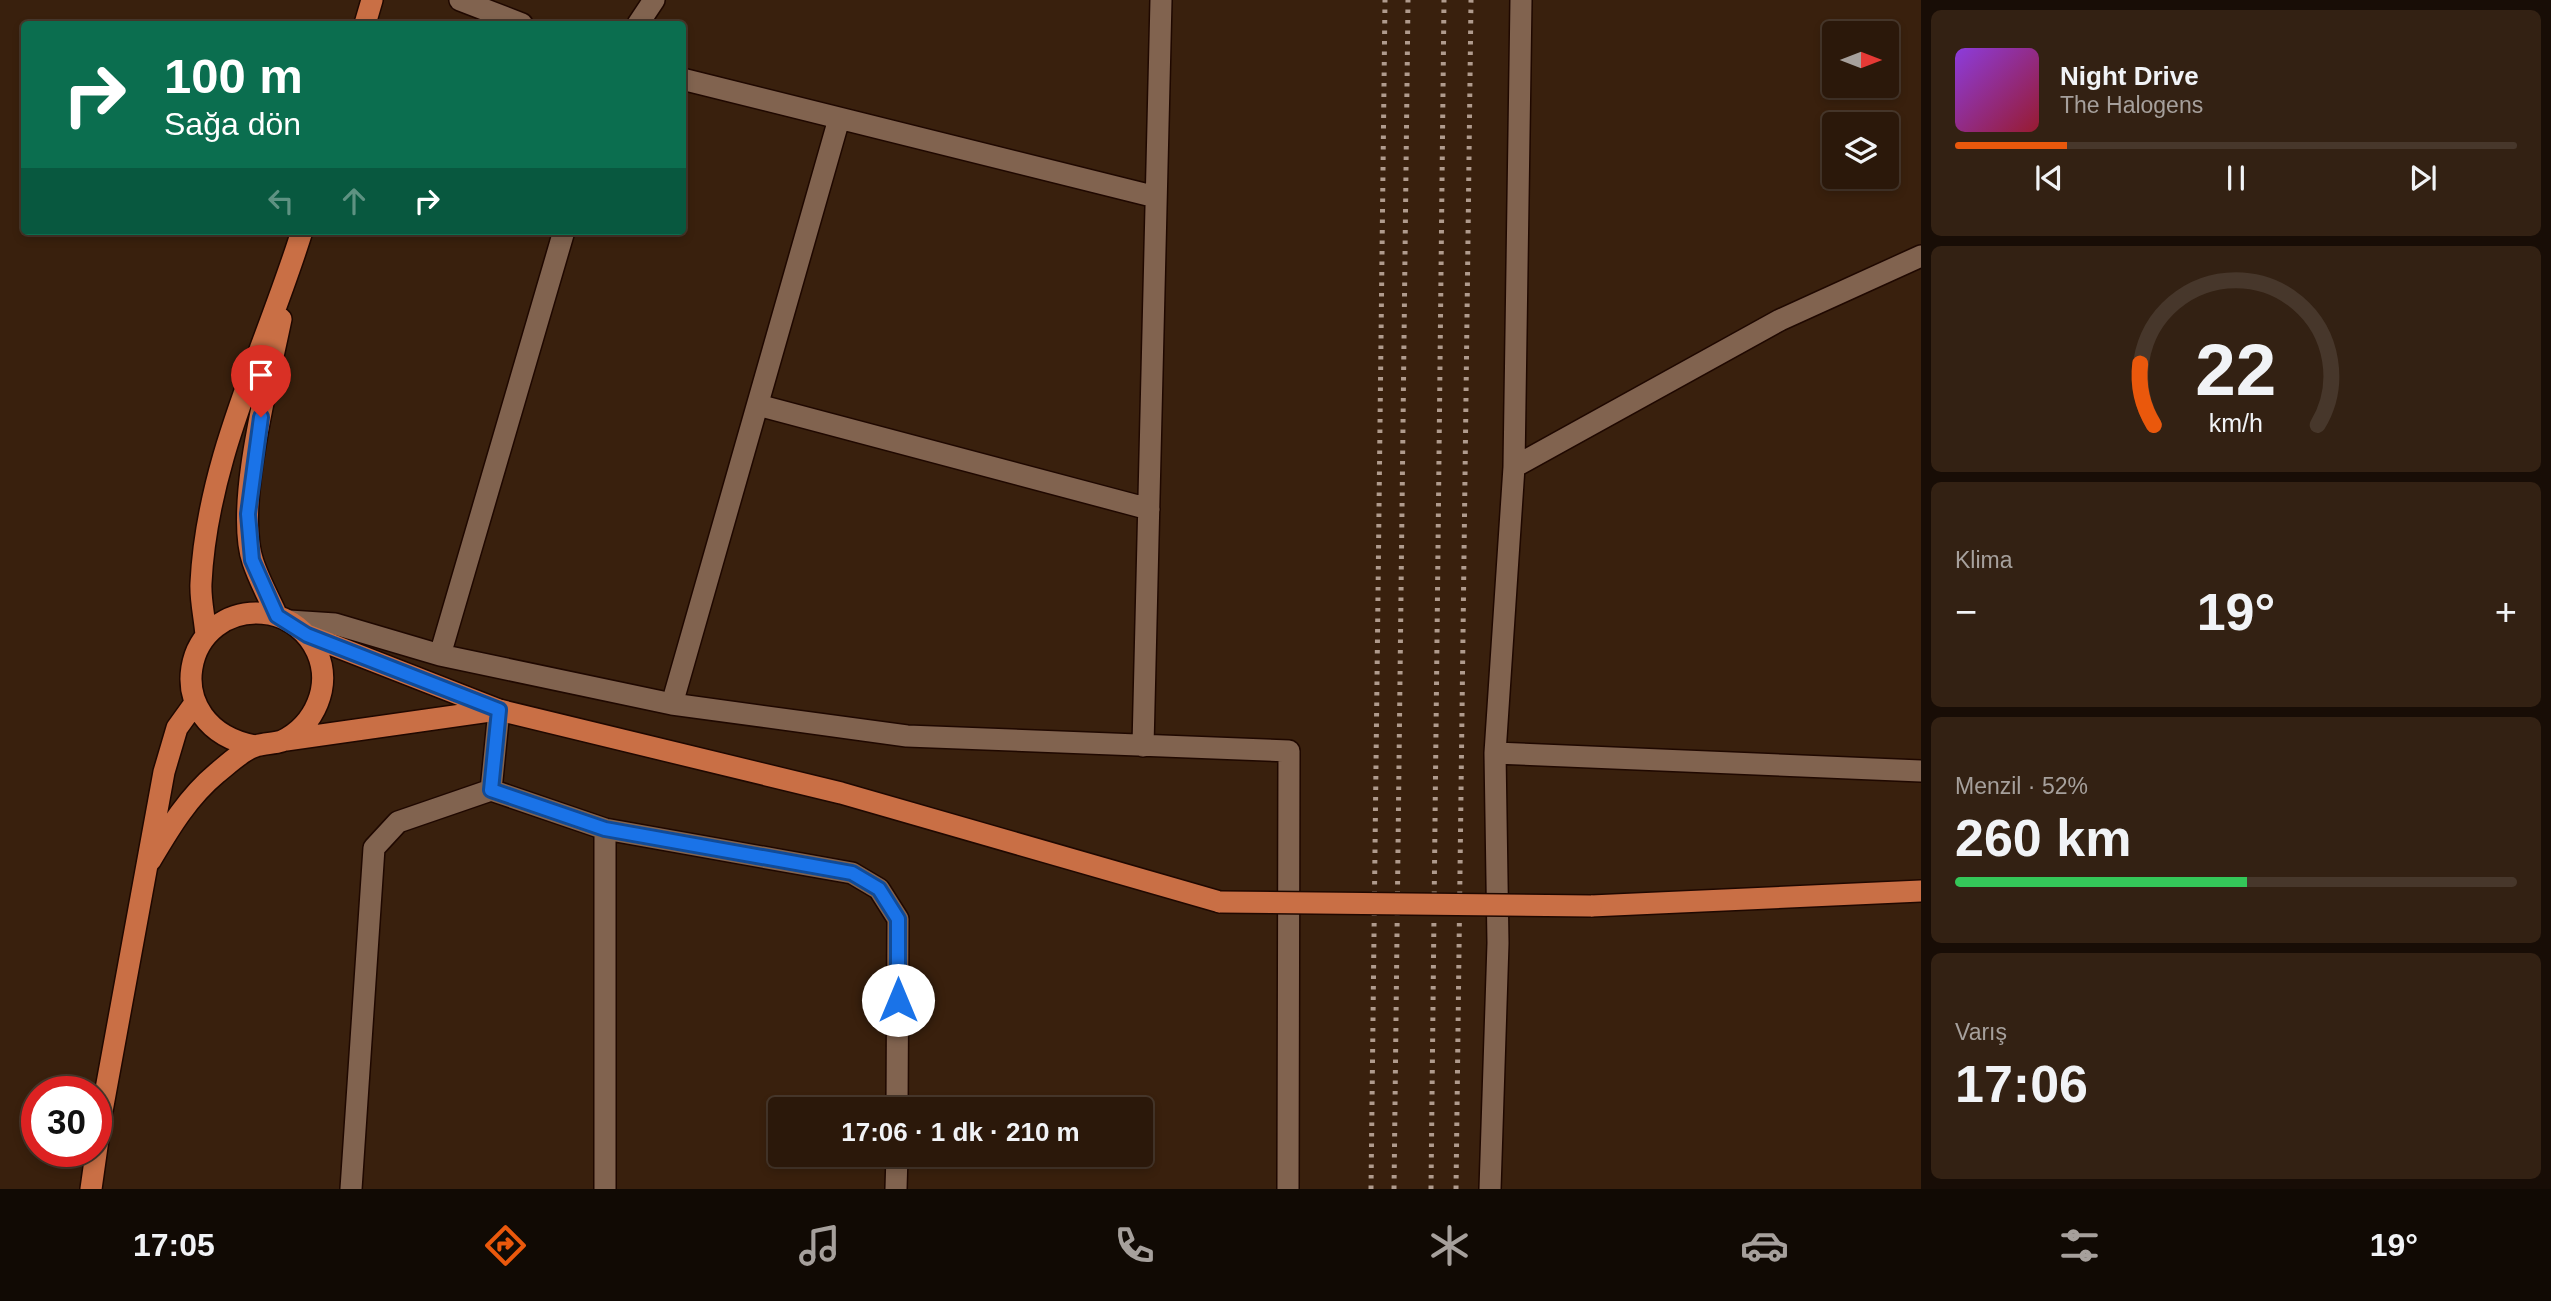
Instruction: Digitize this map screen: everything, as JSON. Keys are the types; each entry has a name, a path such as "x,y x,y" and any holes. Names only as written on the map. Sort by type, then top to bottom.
{"main road":[{"path":"366,21 372,0"},
{"path":"206,636 201,584 209,529 231,425 301,235"},
{"path":"283,618 252,560 248,514 256,441 295,252"},
{"path":"499,710 255,746 236,742 218,733 204,720 195,703 191,667 206,636 221,623 239,615 258,613 283,618 307,635 499,710 841,793 1220,902 1591,906 1921,891"},
{"path":"281,741 310,719 323,686 322,668 307,635"},
{"path":"91,1189 102,1111 150,861 164,772 177,728 195,703"},
{"path":"150,861 183,807 216,774 255,746"}],"street":[{"path":"460,0 514,21"},
{"path":"640,21 654,0"},
{"path":"1143,746 1161,0"},
{"path":"1490,1189 1498,943 1495,753 1514,467 1521,0"},
{"path":"686,80 1156,197"},
{"path":"672,704 839,119"},
{"path":"440,655 563,235"},
{"path":"1514,467 1780,320 1921,256"},
{"path":"758,405 1149,509"},
{"path":"283,618 335,624 440,655 672,704 907,736 1289,751 1288,1189"},
{"path":"491,790 499,710"},
{"path":"1495,753 1921,771"},
{"path":"351,1189 374,848 398,822 491,790 605,829 852,873 879,889 898,919 897,1097"},
{"path":"605,829 605,1189"},
{"path":"896,1189 897,1167"}],"railway":[{"path":"1371,1189 1385,0"},
{"path":"1394,1189 1408,0"},
{"path":"1431,1189 1444,0"},
{"path":"1456,1189 1471,0"}],"route":[{"path":"261,417 248,514 252,560 277,616 289,621 307,635 499,710 491,790 605,829 852,873 879,889 898,919 898,1000"}]}
